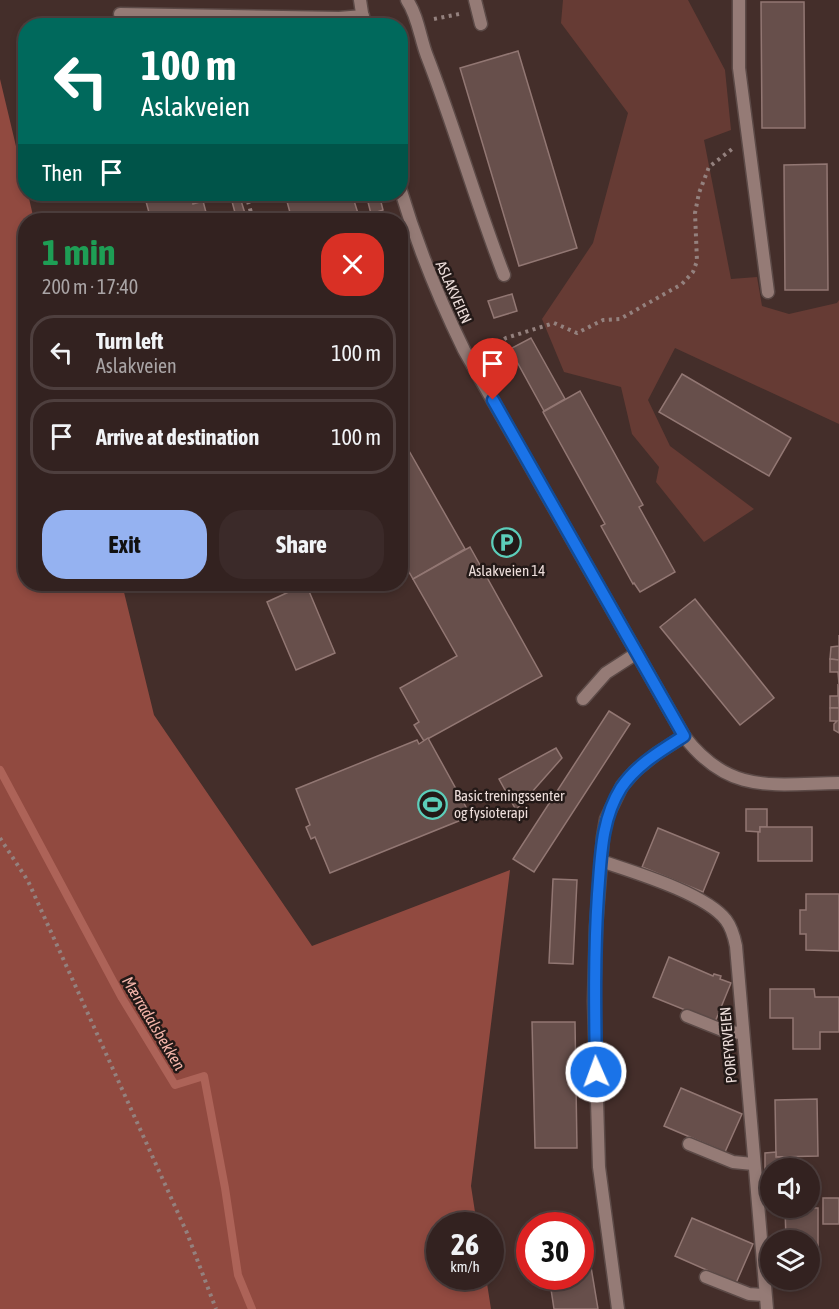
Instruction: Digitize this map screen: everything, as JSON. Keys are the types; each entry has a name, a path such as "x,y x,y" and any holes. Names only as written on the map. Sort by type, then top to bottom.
{"street":[{"path":"360,0 363,18"},
{"path":"407,0 412,8 486,228 504,274"},
{"path":"475,0 481,24"},
{"path":"739,0 739,69 768,292"},
{"path":"120,14 339,18"},
{"name":"ASLAKVEIEN","path":"404,201 433,284 470,360 684,736 707,762 729,776 742,781 758,784 839,783"},
{"path":"583,699 606,673 638,653"},
{"path":"618,1309 599,1167 594,1001 601,861 606,819 622,786 635,771 656,754 684,736"},
{"name":"PORFYRVEIEN","path":"601,861 697,898 726,919 732,930 736,946 766,1309"},
{"path":"687,1016 727,1032 742,1033"},
{"path":"689,1144 733,1162 753,1164"},
{"path":"706,1277 749,1294 765,1295"}],"path":[{"path":"432,20 462,14"},
{"path":"470,360 506,338 526,330 554,323 577,333 603,320 620,319 682,284 693,272 697,261 695,213 699,193 709,167 747,138"},
{"path":"0,838 28,881 187,1233 216,1309"}],"shaded area":[{"path":"563,0 688,0 725,70 731,130 704,140 731,279 757,277 762,306 789,314 837,303 839,300 839,424 675,348 648,400 670,446 754,509 704,542 656,482 659,467 632,434 621,387 564,372 542,319 593,243 628,113 561,23"},
{"path":"0,79 18,155 18,201 30,201 32,213 18,213 18,591 124,591 154,715 312,946 510,870 471,1186 475,1212 426,1212 426,1290 488,1290 491,1309 0,1309"}],"building":[{"path":"761,2 804,2 805,128 762,128"},
{"path":"518,51 577,248 519,266 460,68"},
{"path":"827,164 828,290 785,290 784,165"},
{"path":"146,201 192,201 193,204 203,201 206,213 149,213"},
{"path":"232,201 241,201 245,213 235,213"},
{"path":"287,201 354,201 358,213 290,213"},
{"path":"368,201 381,201 383,210 371,213"},
{"path":"512,294 517,311 494,318 488,301"},
{"path":"531,338 565,399 544,411 510,349"},
{"path":"682,374 791,438 769,476 659,412"},
{"path":"580,391 643,505 639,507 675,572 640,592 633,584 601,526 605,524 543,412"},
{"path":"408,449 465,549 413,579 408,570"},
{"path":"470,547 542,676 424,741 414,725 419,722 400,688 457,656 413,579"},
{"path":"291,591 309,591 335,653 296,670 267,602"},
{"path":"695,599 774,698 740,725 660,627"},
{"path":"839,646 839,660 830,659 831,647"},
{"path":"830,659 839,660 839,684 838,672 830,672"},
{"path":"838,684 839,708 830,708 830,696 838,696"},
{"path":"830,708 839,708 839,733 834,730 834,724 837,721 830,721"},
{"path":"609,711 630,724 534,872 513,859"},
{"path":"428,738 471,816 330,873 315,837 311,839 306,827 310,825 296,789 417,740 419,744"},
{"path":"556,748 562,758 516,810 499,779"},
{"path":"746,809 767,809 767,827 760,827 760,832 746,831"},
{"path":"760,827 812,827 812,861 758,861"},
{"path":"658,828 719,853 703,892 642,867"},
{"path":"553,879 577,880 573,964 549,963"},
{"path":"806,894 839,894 839,951 806,950 806,934 800,934 800,910 806,910"},
{"path":"669,957 713,976 714,974 721,976 720,979 731,983 715,1022 653,997"},
{"path":"770,989 814,989 815,997 839,997 839,1032 820,1032 820,1049 793,1049 793,1018 770,1018"},
{"path":"532,1022 575,1022 577,1148 535,1148"},
{"path":"681,1088 742,1114 725,1152 664,1126"},
{"path":"817,1099 818,1156 776,1157 775,1100"},
{"path":"776,1152 776,1157 792,1158 765,1158 765,1153"},
{"path":"823,1198 839,1198 839,1224 823,1224"},
{"path":"692,1218 753,1244 736,1283 675,1256"},
{"path":"785,1218 818,1218 818,1230 786,1230"},
{"path":"594,1285 598,1309 554,1309 551,1290 594,1290"}],"waterway":[{"name":"Mærradalsbekken","path":"0,770 122,998 175,1085 204,1076 225,1188 238,1275 252,1309"}],"place":[{"name":"Aslakveien 14","path":"507,543"},
{"name":"Basic treningssenter og fysioterapi","path":"433,804"}],"route":[{"path":"493,400 684,736 635,771 622,786 606,819 596,926 594,1001 596,1072"}]}
